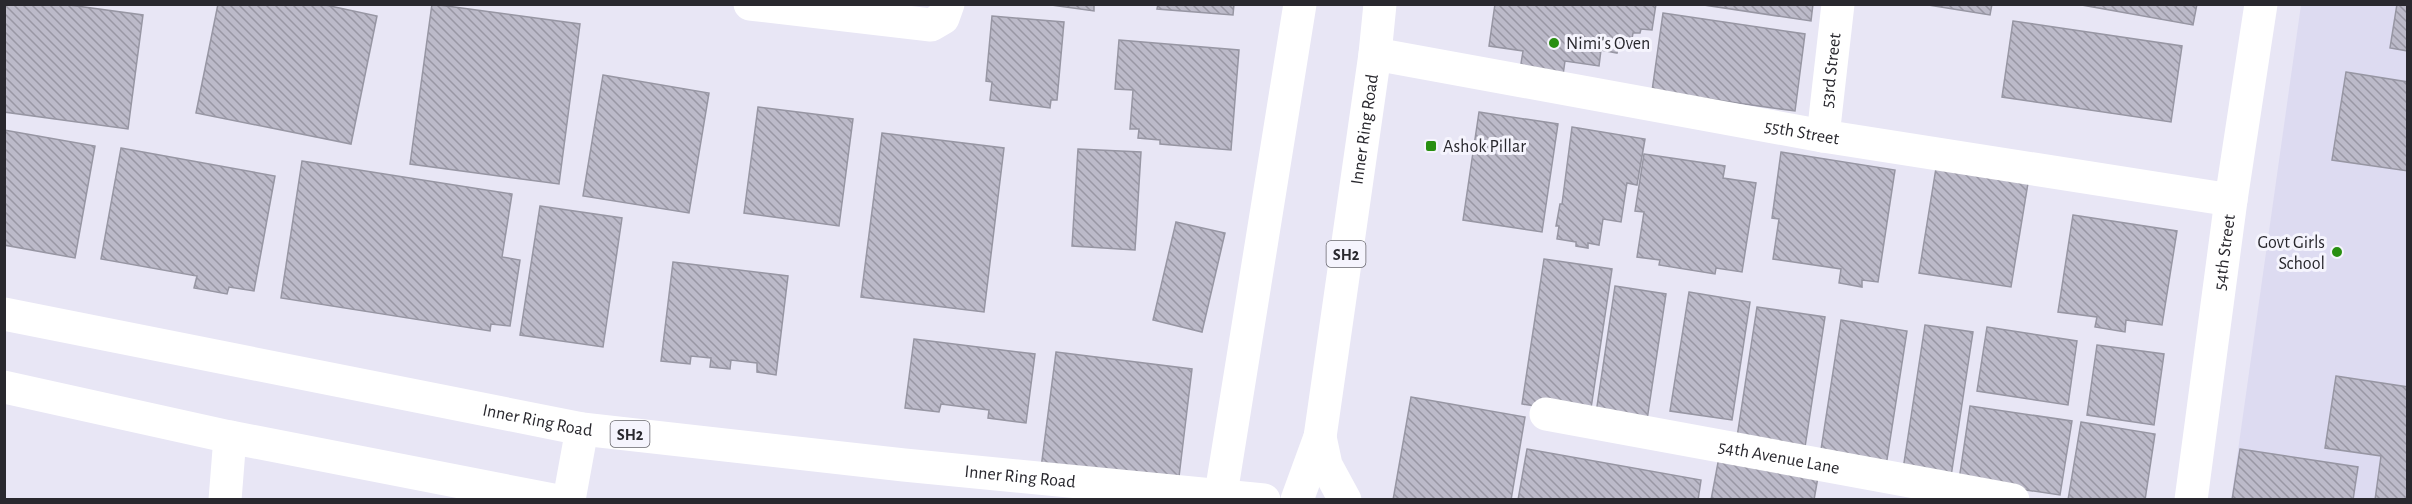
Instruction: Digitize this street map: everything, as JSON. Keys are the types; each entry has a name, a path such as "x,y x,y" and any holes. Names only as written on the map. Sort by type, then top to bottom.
{"main road":[{"path":"750,4 931,25 943,18 948,4"},
{"path":"1220,497 1300,4"},
{"name":"Inner Ring Road","path":"1297,500 1320,437 1375,54 1380,4"},
{"name":"53rd Street","path":"1823,136 1838,4"},
{"name":"54th Street","path":"2191,500 2231,200 2261,4"},
{"name":"55th Street","path":"1375,54 1823,136 2231,200"},
{"name":"Inner Ring Road","path":"4,314 582,429 904,465 1264,500"},
{"path":"4,387 230,437 553,500"},
{"name":"54th Avenue Lane","path":"1545,414 2013,500"},
{"path":"569,500 582,429"},
{"path":"225,500 230,437"},
{"path":"1320,437 1326,465 1345,500"}],"shaded area":[{"name":"Govt Girls School","path":"2301,5 2407,5 2407,499 2231,500"}],"building":[{"path":"4,4 62,4 143,15 128,129 4,112"},
{"path":"218,4 321,4 377,16 351,144 196,113"},
{"path":"432,4 580,24 559,184 410,164"},
{"path":"1044,4 1094,4 1094,11"},
{"path":"1158,4 1234,4 1233,15 1157,9"},
{"name":"Nimi's Oven","path":"1495,4 1656,4 1652,30 1641,29 1640,33 1633,33 1631,44 1619,42 1617,53 1601,50 1599,66 1565,61 1562,82 1519,76 1523,51 1489,46"},
{"path":"1697,4 1813,4 1811,21"},
{"path":"1922,4 1992,4 1990,15"},
{"path":"2076,4 2197,4 2193,25"},
{"path":"2397,4 2408,4 2408,51 2390,48"},
{"path":"1663,13 1805,34 1795,111 1652,91"},
{"path":"992,16 1064,22 1057,100 1051,100 1050,108 990,100 992,82 986,81"},
{"path":"2013,21 2182,46 2171,122 2002,97"},
{"path":"1119,40 1239,50 1231,150 1160,144 1160,140 1138,138 1139,129 1130,129 1133,90 1115,89"},
{"path":"2346,72 2408,82 2408,171 2332,160"},
{"path":"603,75 709,93 689,213 583,196"},
{"path":"758,107 853,119 839,226 744,213"},
{"path":"1479,112 1558,124 1542,232 1463,220"},
{"path":"1572,127 1645,139 1637,185 1627,183 1621,222 1603,219 1599,245 1588,243 1588,248 1576,246 1576,242 1557,239 1559,226 1556,226 1560,204 1562,204"},
{"path":"4,130 95,146 75,258 4,245"},
{"path":"882,133 1004,148 984,312 861,297"},
{"path":"121,148 275,176 254,291 229,287 227,294 194,288 197,276 101,259"},
{"path":"1078,149 1141,152 1135,250 1072,246"},
{"path":"1781,152 1895,170 1878,282 1862,280 1862,287 1839,283 1841,269 1773,259 1779,219 1772,218"},
{"path":"1644,154 1725,166 1723,178 1756,183 1742,272 1716,268 1715,274 1659,265 1660,260 1637,257 1644,212 1635,211"},
{"path":"302,161 512,194 502,257 520,260 510,326 491,324 490,331 281,298"},
{"path":"1936,168 2028,183 2011,287 1919,273"},
{"path":"540,206 622,218 603,347 520,335"},
{"path":"2073,215 2177,231 2162,325 2126,320 2125,332 2095,327 2097,317 2058,312"},
{"path":"1176,222 1225,233 1202,332 1153,320"},
{"path":"1544,259 1612,269 1590,415 1522,404"},
{"path":"673,262 788,276 776,375 757,372 757,363 731,360 730,369 710,367 711,358 691,356 690,364 661,361"},
{"path":"1615,286 1666,294 1647,420 1596,413"},
{"path":"1689,292 1750,302 1732,420 1670,411"},
{"path":"1757,307 1825,317 1805,447 1737,437"},
{"path":"1841,320 1907,331 1886,466 1820,456"},
{"path":"1925,325 1973,332 1950,483 1902,476"},
{"path":"1987,327 2077,341 2068,405 1977,391"},
{"path":"914,339 1035,354 1026,423 988,418 989,410 941,404 939,412 905,408"},
{"path":"2097,345 2164,354 2154,425 2087,415"},
{"path":"1056,352 1192,369 1178,485 1041,468"},
{"path":"2336,376 2408,387 2408,500 2375,500 2381,456 2325,448"},
{"path":"1411,397 1525,417 1511,500 1393,500"},
{"path":"1970,406 2072,421 2060,495 1959,480"},
{"path":"2081,422 2155,434 2145,500 2068,500"},
{"path":"1527,449 1701,480 1698,500 1518,500"},
{"path":"2240,449 2358,467 2353,500 2232,500"},
{"path":"1720,452 1819,471 1814,500 1711,500"}],"place":[{"name":"Nimi's Oven","path":"1554,43"},
{"name":"Ashok Pillar","path":"1431,146"},
{"name":"Govt Girls School","path":"2337,252"}]}
